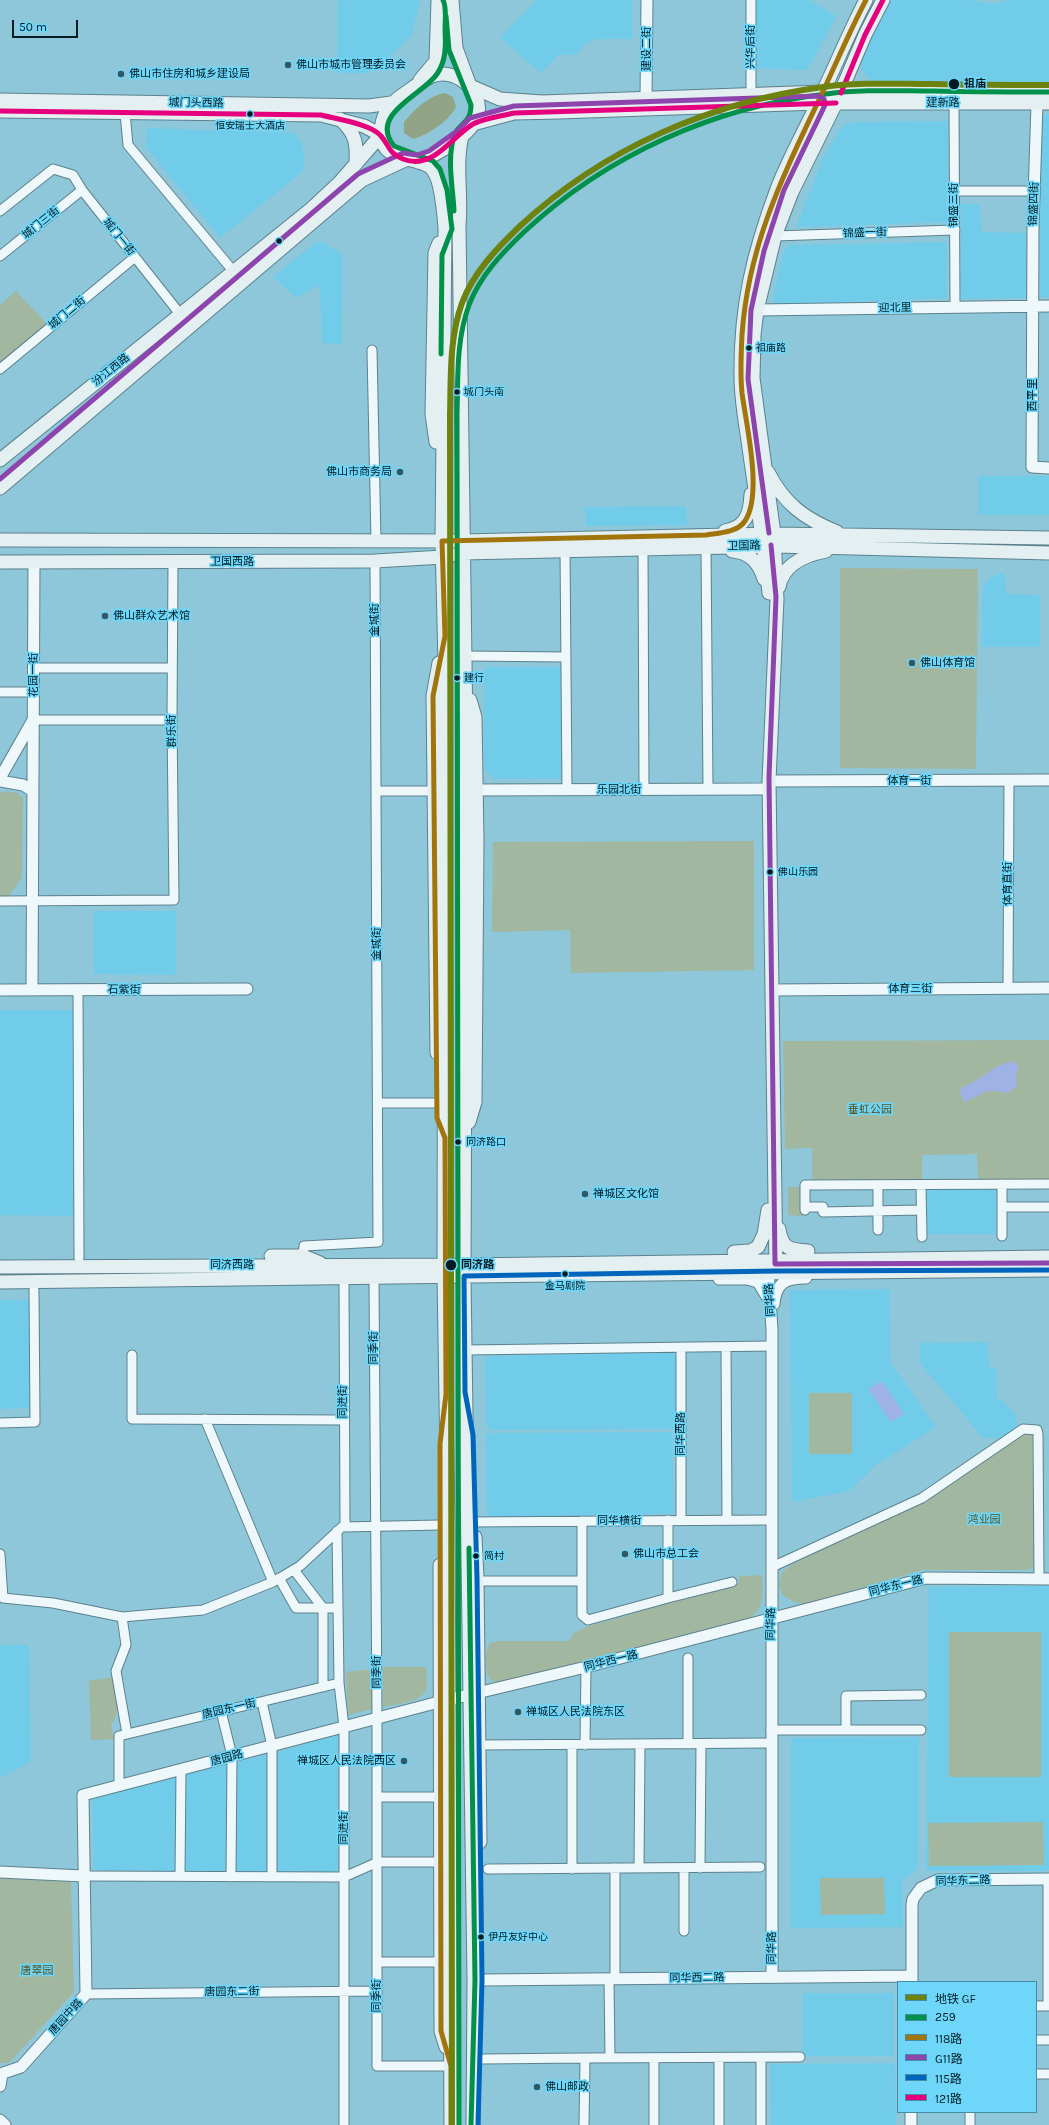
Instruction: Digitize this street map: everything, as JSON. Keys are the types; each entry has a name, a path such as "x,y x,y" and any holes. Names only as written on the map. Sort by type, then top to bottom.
{"main road":[{"path":"769,540 753,476 741,379 742,337 746,295 757,249 777,188 866,0"},
{"path":"883,0 865,35 838,98 792,192 775,236 757,310 752,378 764,464 774,601 766,785 772,1210 785,1246 792,1250 816,1252 1049,1249"},
{"path":"415,86 436,61 437,2"},
{"path":"411,161 432,157 462,136 473,124 478,114 476,95 470,86 456,48 453,3"},
{"path":"451,2066 441,2031 439,1797 444,1701 446,1394 444,1271 444,636 442,541 445,228 435,173 430,167 394,155 386,146 381,135 382,118 391,103 415,86 433,76 443,74 458,78 470,86 500,99 535,101 751,94 820,98"},
{"name":"建新路","path":"820,98 1049,91"},
{"path":"473,124 514,114 820,98"},
{"name":"建新路","path":"838,98 954,103 1043,103"},
{"name":"城门头西路","path":"0,100 369,106 391,103"},
{"name":"城门头西路","path":"0,111 321,115 364,126 381,135"},
{"path":"340,120 350,129 357,145 356,164"},
{"name":"汾江西路","path":"0,460 311,209 356,164 381,135"},
{"path":"462,136 458,154 461,208 466,249 467,316 467,372 462,426 466,685 464,1138 465,1392 474,1695 473,2125"},
{"name":"汾江西路","path":"0,488 362,180 411,161"},
{"path":"764,464 772,480 790,503 813,522 845,534"},
{"path":"707,543 736,529 745,521 750,506 753,476"},
{"path":"769,540 845,534 1049,538"},
{"name":"卫国西路","path":"0,540 442,541 463,547"},
{"name":"卫国路","path":"463,547 565,550 643,548 769,540 844,548 1049,553"},
{"path":"707,543 737,551 749,556 761,570 774,601"},
{"name":"卫国路","path":"463,547 707,543"},
{"name":"卫国西路","path":"0,562 173,563 375,561 443,557 463,547"},
{"path":"774,601 780,582 786,570 797,560 821,552 844,548"},
{"path":"444,636 433,696 437,1103 438,1118 445,1138"},
{"path":"464,1138 475,1102 475,717 466,685"},
{"path":"766,785 772,990 772,1266"},
{"path":"540,1263 554,1255 719,1253 750,1251 758,1247 772,1210"},
{"path":"805,1259 816,1252"},
{"path":"719,1253 737,1266"},
{"path":"0,1259 303,1256 325,1265"},
{"path":"133,1266 159,1257 181,1265"},
{"path":"772,1266 805,1259 1049,1257"},
{"path":"465,1270 540,1263 1049,1270"},
{"name":"同济西路","path":"0,1267 325,1265 444,1271"},
{"path":"465,1270 503,1275 737,1266"},
{"path":"503,1275 509,1282 719,1279 737,1266"},
{"name":"同济西路","path":"0,1282 344,1279 374,1278 465,1270"},
{"path":"0,1290 328,1288 344,1279"},
{"path":"446,1394 440,1444 440,1525 451,2125"},
{"path":"470,1522 477,1581 474,1695 480,1745 482,1980 478,2125"}],"street":[{"name":"建设二街","path":"646,98 647,0"},
{"name":"兴华后街","path":"751,0 751,94"},
{"name":"锦盛三街","path":"954,103 955,307"},
{"name":"锦盛四街","path":"1033,306 1035,191 1043,103"},
{"path":"125,113 128,145 234,272"},
{"name":"城门一街","path":"0,211 53,170 73,175 82,190 180,314"},
{"name":"城门三街","path":"0,256 82,190"},
{"path":"954,191 1035,191"},
{"name":"锦盛一街","path":"775,236 955,230"},
{"name":"城门二街","path":"0,369 135,257"},
{"name":"西平里","path":"1033,306 1032,467 1049,468"},
{"name":"迎北里","path":"757,310 1049,306"},
{"path":"372,350 376,541"},
{"path":"707,543 708,789"},
{"path":"643,548 644,790"},
{"path":"565,550 567,790"},
{"name":"金城街","path":"303,1256 304,1246 378,1242 375,561"},
{"name":"花园一街","path":"32,990 34,563"},
{"name":"群乐街","path":"32,901 174,900 172,720 173,563"},
{"path":"465,656 566,657"},
{"path":"34,668 172,668"},
{"path":"0,692 34,692"},
{"path":"33,791 23,785 0,780 34,720 172,720"},
{"path":"13,756 28,758 33,761"},
{"name":"体育直街","path":"1008,989 1009,780"},
{"name":"体育一街","path":"766,785 1049,780"},
{"name":"乐园北街","path":"476,790 708,789 766,785"},
{"path":"376,791 434,791"},
{"path":"0,901 32,901"},
{"name":"体育三街","path":"772,990 1049,988"},
{"name":"石紫街","path":"0,990 248,989"},
{"path":"78,990 79,1258"},
{"path":"378,1103 437,1103"},
{"path":"1002,1184 1002,1236"},
{"path":"921,1210 823,1212 823,1206 805,1208 805,1185 1049,1184"},
{"path":"878,1185 878,1230"},
{"path":"921,1185 922,1237"},
{"path":"1002,1207 1049,1207"},
{"name":"同华路","path":"772,1266 772,1977"},
{"name":"同季街","path":"374,1278 378,1862 377,2066 451,2066"},
{"path":"772,1292 782,1283 792,1278 814,1278"},
{"name":"同进街","path":"344,1279 343,1420 338,1608 339,1683 344,1727 344,2125"},
{"path":"719,1279 747,1279 758,1282 766,1293 772,1329"},
{"path":"0,1423 35,1422 34,1290"},
{"path":"465,1350 772,1346"},
{"name":"同华西路","path":"681,1347 681,1520"},
{"path":"726,1347 727,1520"},
{"path":"132,1355 132,1419 343,1420"},
{"path":"205,1419 276,1580 296,1608 338,1608"},
{"path":"772,1567 922,1498 1023,1429 1029,1429 1037,1430 1038,1434 1044,1579"},
{"path":"668,1520 668,1598"},
{"name":"同华横街","path":"470,1522 772,1520"},
{"path":"582,1521 582,1615 588,1620 732,1582"},
{"path":"0,1554 3,1598 53,1603 122,1617 203,1610 276,1580 294,1570 341,1528 440,1525"},
{"path":"294,1570 323,1608 323,1687"},
{"name":"同华东一路","path":"771,1620 926,1578 1044,1579"},
{"path":"477,1581 582,1581"},
{"path":"120,1786 123,1735 116,1671 126,1645 122,1617"},
{"name":"同华西一路","path":"444,1701 586,1668 771,1620"},
{"path":"688,1658 688,1744"},
{"path":"585,1745 586,1668"},
{"name":"唐园东一街","path":"123,1735 339,1683"},
{"path":"846,1730 846,1696 921,1695"},
{"name":"唐园路","path":"83,1876 83,1795 444,1701"},
{"path":"262,1702 272,1746 272,1877"},
{"path":"222,1711 232,1756 231,1877"},
{"path":"771,1730 921,1730"},
{"path":"480,1745 771,1743"},
{"path":"639,1868 640,1744"},
{"path":"700,1868 701,1744"},
{"path":"572,1745 572,1869"},
{"path":"180,1876 181,1770"},
{"path":"377,1797 439,1797"},
{"path":"0,1872 83,1876 344,1877 378,1862 440,1862"},
{"path":"610,2058 615,1868"},
{"path":"684,1868 684,1931"},
{"path":"488,1869 760,1868"},
{"name":"唐园中路","path":"0,2086 1,2074 22,2067 86,1994 83,1876"},
{"path":"1037,2006 1048,2006 1048,1879"},
{"name":"同华东二路","path":"912,1979 912,1905 917,1893 926,1884 938,1880 1048,1879"},
{"path":"377,1962 441,1962"},
{"name":"同华西二路","path":"482,1980 772,1977 912,1979"},
{"name":"唐园东二街","path":"86,1994 377,1991"},
{"path":"1037,2040 1049,2040"},
{"path":"481,2059 800,2057"},
{"path":"584,2125 585,2058"},
{"path":"719,2058 719,2125"},
{"path":"761,2058 761,2125"},
{"path":"654,2059 654,2125"},
{"path":"1037,2074 1049,2074"},
{"path":"911,2113 911,2125"},
{"path":"970,2113 970,2125"},
{"path":"0,2120 5,2125"}],"shaded area":[{"path":"338,0 420,0 411,36 387,59 367,73 337,73"},
{"path":"536,0 632,0 632,39 596,39 584,45 576,55 558,55 541,73 500,38"},
{"path":"756,0 809,0 837,16 807,70 756,68"},
{"path":"891,0 968,0 993,4 1008,0 1049,0 1049,86 884,87 869,80 862,70 861,58"},
{"path":"1040,115 1049,115 1049,297 1040,297"},
{"path":"948,121 949,222 796,227 823,158 843,125 856,122"},
{"path":"147,128 294,133 302,144 305,159 302,172 220,238 146,147"},
{"path":"961,204 979,204 982,232 1026,233 1027,298 961,299"},
{"path":"323,242 343,255 342,344 322,343 320,287 317,286 296,298 273,277 315,243"},
{"path":"947,242 947,298 775,305 773,298 783,252 789,245"},
{"path":"978,476 1049,476 1049,515 978,515"},
{"path":"686,506 687,525 586,526 585,507"},
{"path":"1000,573 1005,573 1006,594 1040,595 1040,647 982,647 983,588 989,579"},
{"path":"485,667 562,667 561,779 495,779 484,768"},
{"path":"94,911 176,911 176,975 94,974"},
{"path":"0,1010 75,1010 73,1216 0,1215"},
{"path":"1013,1061 1019,1067 1016,1073 1017,1086 1008,1093 988,1091 964,1102 960,1092 961,1088 993,1069"},
{"path":"926,1189 996,1189 996,1234 927,1234"},
{"path":"889,1289 891,1363 936,1427 876,1465 849,1491 792,1502 790,1290"},
{"path":"0,1300 31,1300 32,1408 0,1409"},
{"path":"988,1342 989,1368 996,1368 997,1399 1001,1399 1016,1414 1016,1428 1004,1438 983,1438 920,1363 920,1343"},
{"path":"673,1352 676,1356 676,1424 673,1429 491,1430 486,1425 485,1359 489,1356"},
{"path":"882,1381 904,1414 891,1422 868,1389"},
{"path":"672,1432 674,1514 487,1517 486,1433"},
{"path":"1049,1586 1049,1871 926,1871 929,1587"},
{"path":"0,1645 29,1645 31,1761 0,1778"},
{"path":"338,1733 338,1870 332,1873 94,1870 92,1798 286,1750"},
{"path":"919,1737 918,1868 903,1880 903,1927 791,1928 791,1738"},
{"path":"803,1993 894,1993 894,2056 803,2056"},
{"path":"895,2063 896,2125 771,2125 770,2064"}],"green space":[{"path":"445,93 453,97 456,107 438,127 413,139 404,133 404,122 412,113 428,100 439,94"},
{"path":"16,291 48,325 0,364 0,305"},
{"path":"840,568 978,569 976,769 840,768"},
{"path":"7,791 17,793 23,798 22,877 8,898 0,898 0,793"},
{"name":"佛山乐园","path":"754,841 754,970 571,973 570,930 492,932 493,842"},
{"name":"垂虹公园","path":"1049,1040 1049,1180 978,1180 977,1154 922,1155 922,1180 812,1181 812,1148 785,1149 783,1041"},
{"path":"788,1187 803,1187 803,1217 789,1215 788,1213"},
{"path":"809,1393 852,1393 852,1454 809,1454"},
{"name":"鸿业园","path":"1024,1433 1030,1433 1032,1435 1034,1566 1029,1570 922,1570 806,1604 795,1602 781,1592 779,1582 781,1575 791,1565 924,1501"},
{"path":"762,1575 763,1593 761,1604 755,1614 750,1618 497,1683 490,1680 488,1676 486,1656 490,1643 499,1641 569,1641 574,1633 586,1627 737,1584 739,1582 739,1576"},
{"path":"949,1632 1041,1632 1041,1777 949,1777"},
{"path":"383,1667 426,1667 426,1690 419,1698 401,1704 383,1707"},
{"path":"372,1669 372,1709 348,1715 346,1672"},
{"path":"112,1677 117,1702 115,1720 111,1724 114,1739 91,1740 89,1681"},
{"path":"1043,1822 1044,1865 929,1866 928,1823"},
{"name":"唐翠园","path":"0,1878 71,1882 74,1992 9,2063 0,2063"},
{"path":"820,1878 884,1878 885,1914 821,1915"}],"metro line":[{"name":"GF","path":"452,2125 450,415 453,345 462,303 472,281 486,262 520,226 553,198 587,173 623,152 661,133 700,117 740,104 781,94 837,85 1049,85"}],"transit line":[{"name":"259","path":"441,354 442,255 452,229 447,190 440,169 433,161 394,146 388,135 388,124 392,115 400,106 430,82 440,69 444,59 445,48 445,11 443,0"},
{"name":"118路","path":"451,2125 451,2066 441,2031 440,1444 446,1394 445,1138 437,1118 433,696 445,636 442,541 706,535 722,533 742,525 750,509 753,494 752,458 741,379 742,335 745,303 751,273 768,216 779,188 803,133 866,0"},
{"name":"121路","path":"841,93 865,35 883,0"},
{"name":"259","path":"446,16 449,50 471,105 469,116 457,130 452,143 450,162 454,211"},
{"name":"259","path":"459,2125 457,415 458,360 465,318 469,305 479,284 492,266 524,232 556,204 590,180 626,158 664,139 703,123 743,110 784,101 840,92 1049,92"},
{"name":"G11路","path":"0,479 358,174 403,153 417,155 429,151 457,131 470,118 514,106 818,96 824,99 825,105 784,190 764,251 751,310 748,379 769,533"},
{"name":"121路","path":"0,111 321,115 353,122 370,128 381,136 394,154 403,159 414,161 433,157 465,130 477,122 514,113 836,103"},
{"name":"G11路","path":"771,545 776,597 769,777 775,1264 1049,1263"},
{"name":"115路","path":"478,2125 482,1980 477,1578 473,1435 465,1392 464,1276 776,1271 1049,1270"},
{"name":"259","path":"469,1548 475,1980 471,2125"}],"place":[{"name":"佛山市城市管理委员会","path":"288,65"},
{"name":"佛山市住房和城乡建设局","path":"121,74"},
{"name":"祖庙","path":"954,84"},
{"name":"恒安瑞士大酒店","path":"250,114"},
{"name":"祖庙路","path":"749,348"},
{"name":"城门头南","path":"457,392"},
{"name":"佛山市商务局","path":"400,472"},
{"name":"佛山群众艺术馆","path":"105,616"},
{"name":"佛山体育馆","path":"912,663"},
{"name":"建行","path":"457,678"},
{"name":"佛山乐园","path":"770,872"},
{"name":"同济路口","path":"458,1142"},
{"name":"禅城区文化馆","path":"585,1194"},
{"name":"同济路","path":"451,1265"},
{"name":"金马剧院","path":"565,1274"},
{"name":"佛山市总工会","path":"625,1554"},
{"name":"简村","path":"476,1556"},
{"name":"禅城区人民法院东区","path":"518,1712"},
{"name":"禅城区人民法院西区","path":"404,1761"},
{"name":"伊丹友好中心","path":"481,1937"},
{"name":"佛山邮政","path":"537,2087"}]}
